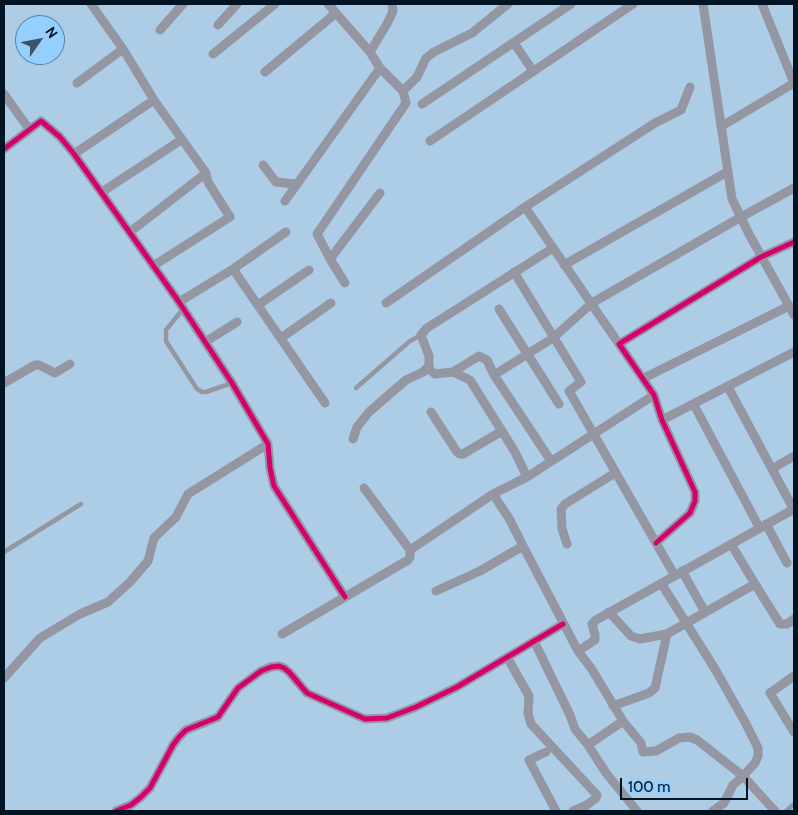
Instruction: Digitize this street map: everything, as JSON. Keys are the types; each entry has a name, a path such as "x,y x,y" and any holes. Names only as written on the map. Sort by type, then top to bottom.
{"street":[{"path":"90,4 123,49 181,140 206,173 208,182 230,217 153,266"},
{"path":"160,30 183,4"},
{"path":"218,25 236,4"},
{"path":"213,54 275,4"},
{"path":"328,4 370,52 380,68 403,91 406,103 317,234 345,283"},
{"path":"370,52 388,22 393,11 392,4"},
{"path":"403,91 417,77 426,58 472,33 506,4"},
{"path":"422,104 571,4"},
{"path":"703,4 732,199 761,257 794,315"},
{"path":"722,126 794,83 762,4"},
{"path":"430,141 629,5"},
{"path":"265,72 336,13"},
{"path":"514,43 533,71"},
{"path":"77,84 123,49"},
{"path":"285,201 380,68"},
{"path":"386,303 526,207 655,123 681,110 690,87"},
{"path":"4,94 29,129"},
{"path":"74,154 154,100"},
{"path":"4,149 39,121 43,122 60,137 74,154 130,232 232,383 268,444 274,486 345,597"},
{"path":"102,192 181,140"},
{"path":"263,165 276,182 296,184"},
{"path":"564,265 727,172"},
{"path":"130,232 206,173"},
{"path":"494,375 553,338 592,303 794,188"},
{"path":"330,259 380,193"},
{"path":"526,207 564,265 644,378 654,395 662,420 695,492 695,501 690,512 656,543"},
{"path":"181,306 286,232"},
{"path":"619,344 761,257 794,242"},
{"path":"551,461 494,375 487,360 479,356 453,372 434,374 430,370 428,352 421,335 427,328 554,248"},
{"path":"233,269 325,403"},
{"path":"258,305 309,270"},
{"path":"514,272 581,382 569,391 592,434 656,543 705,612"},
{"path":"281,338 330,303"},
{"path":"644,378 789,306"},
{"path":"499,309 559,404"},
{"path":"205,342 237,322"},
{"path":"662,420 794,352"},
{"path":"4,382 34,366 39,365 55,372 70,364"},
{"path":"353,438 356,427 369,412 406,380 423,372 429,366"},
{"path":"453,372 470,380 527,476"},
{"path":"578,651 595,640 593,622 794,510 728,387"},
{"path":"282,634 408,560 410,550 493,494 527,476 654,395"},
{"path":"694,405 786,563"},
{"path":"431,412 456,452 460,454 464,454 502,431"},
{"path":"4,678 40,638 80,614 108,602 130,582 148,561 154,538 176,517 188,494 268,444"},
{"path":"772,469 794,456"},
{"path":"567,544 562,529 561,509 565,504 615,473"},
{"path":"364,488 410,550"},
{"path":"493,494 510,520 578,651 591,668 622,721 640,744 643,752 656,751 679,738 690,737 698,740 743,776 775,811"},
{"path":"731,544 780,624 787,624 794,619"},
{"path":"436,591 480,571 523,546"},
{"path":"661,583 715,669 758,748 755,764 733,785 724,803 713,811"},
{"path":"609,612 631,636 640,639 668,634 755,584"},
{"path":"116,811 130,808 150,788 173,745 186,730 218,717 238,688 266,669 279,666 284,668 307,692 355,715 365,719 387,718 416,707 457,687 563,624"},
{"path":"613,706 655,688 668,634"},
{"path":"534,641 570,715 575,730 637,811"},
{"path":"507,657 529,696 528,712 531,724 597,795 589,808 573,811"},
{"path":"794,676 770,693 794,732"},
{"path":"588,745 622,721"},
{"path":"546,752 529,760 556,811"}],"lane":[{"path":"181,306 166,330 166,341 197,389 202,392 232,383"},
{"path":"356,388 410,341 421,335"},
{"path":"4,552 81,504"},
{"path":"786,811 794,804"}],"cycle path":[{"path":"4,149 41,121 60,137 74,154 179,302 232,383 268,444 274,486 345,597"},
{"path":"656,543 690,513 695,501 695,492 662,420 654,395 619,344 761,257 794,242"},
{"path":"116,811 131,805 150,788 173,745 186,730 218,717 238,688 261,671 279,666 289,672 307,693 365,719 387,718 416,707 457,687 563,624"}]}
